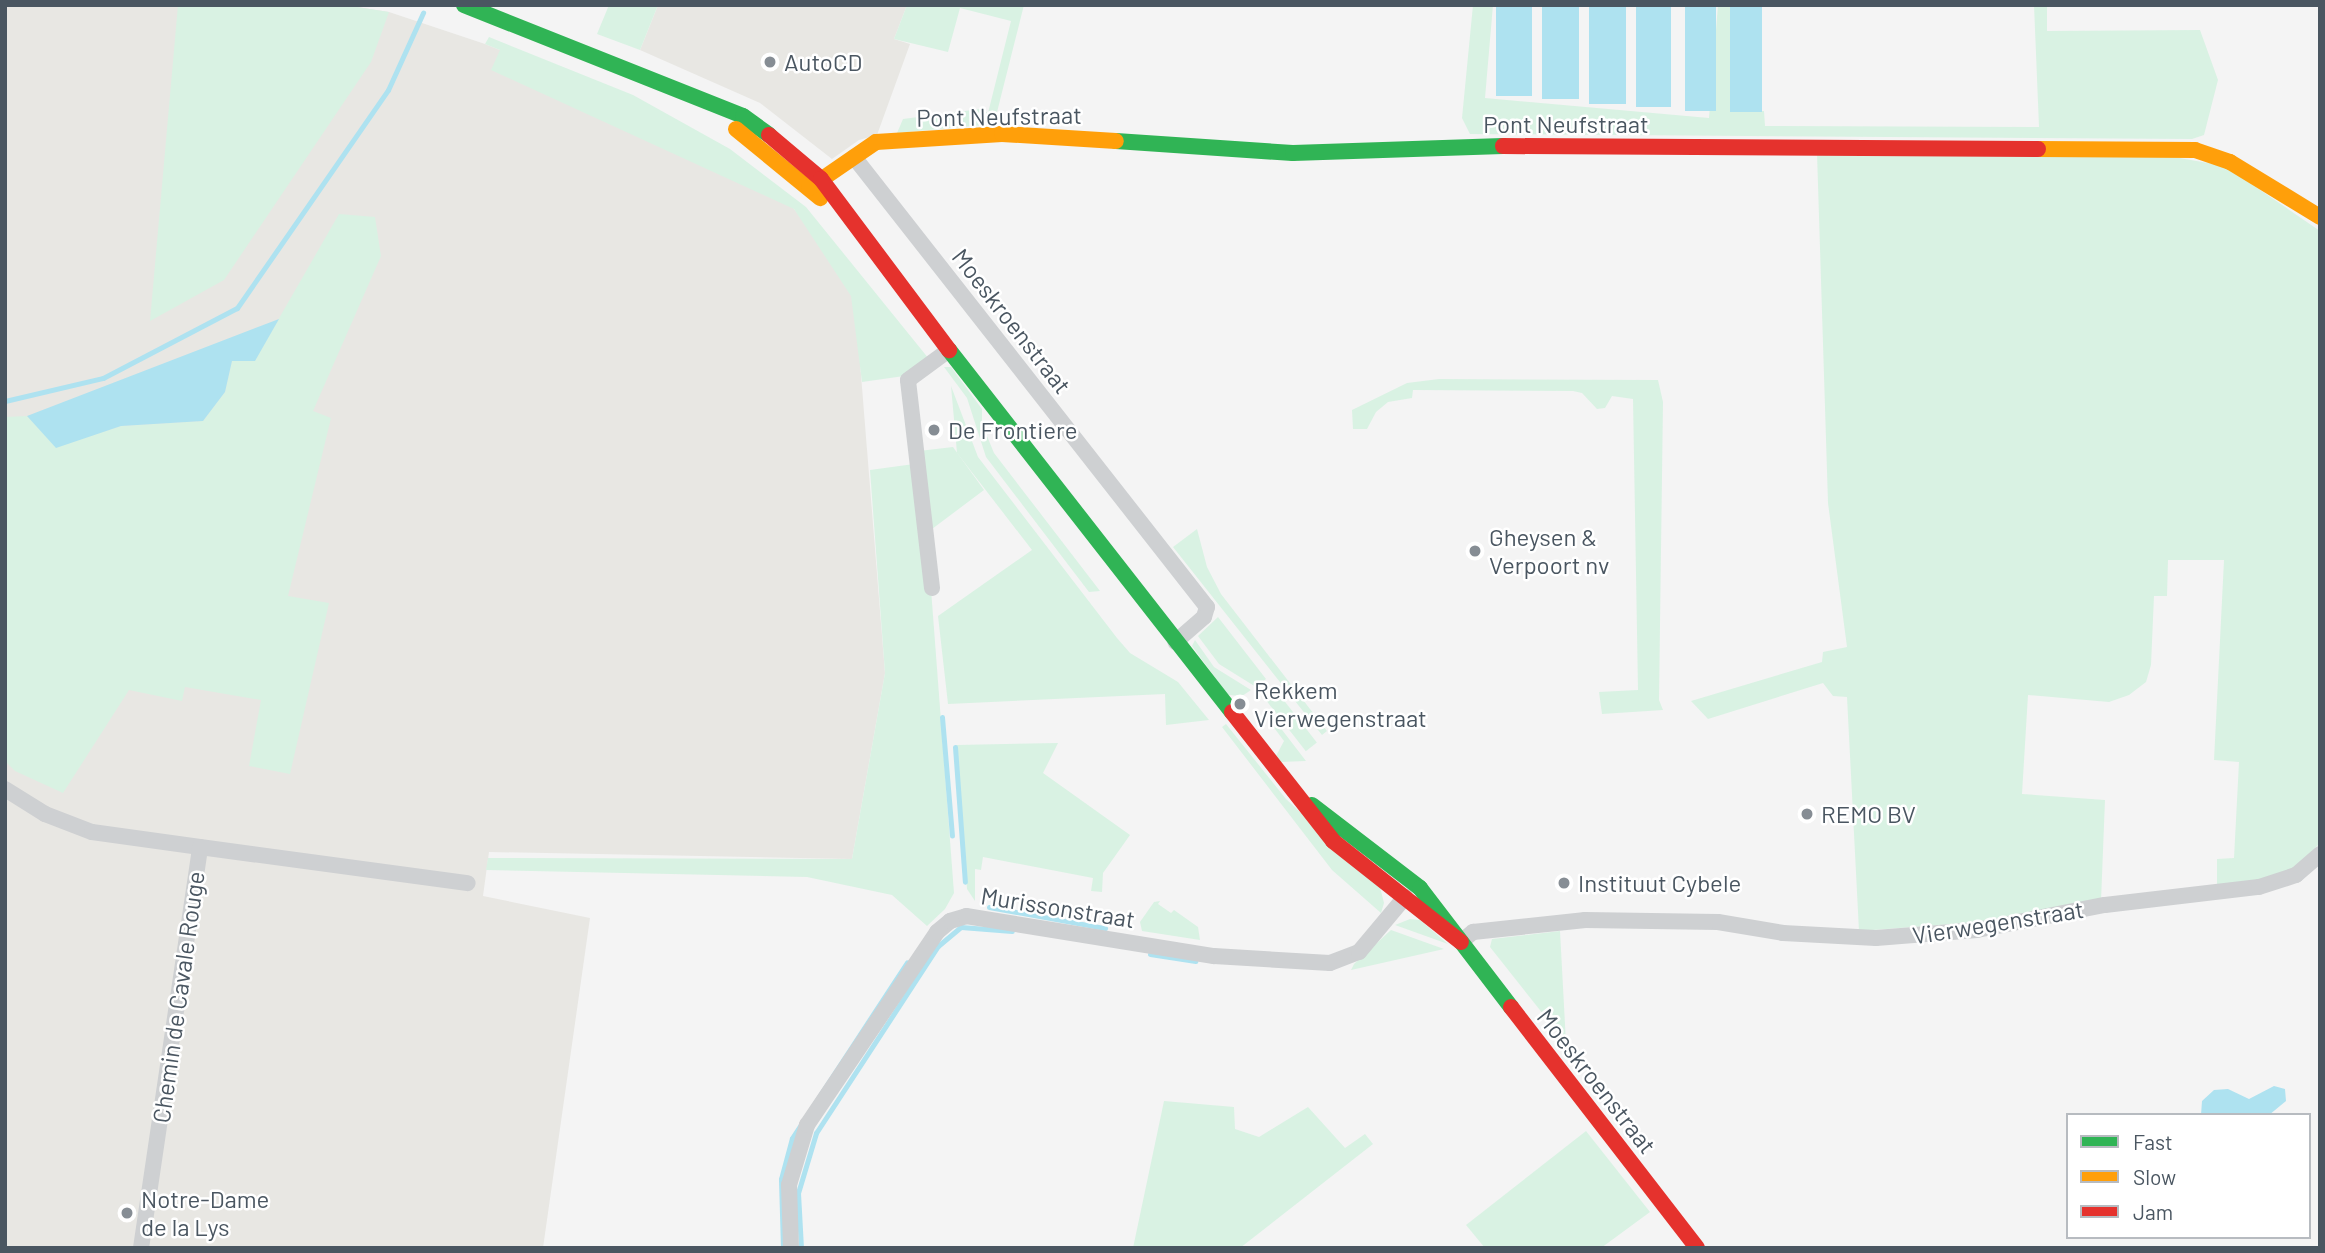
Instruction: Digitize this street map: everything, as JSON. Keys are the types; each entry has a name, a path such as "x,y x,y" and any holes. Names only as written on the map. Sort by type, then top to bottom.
{"main road":[{"name":"Moeskroenstraat","path":"464,5 681,94 743,116 776,138 862,239 1291,792 1333,841 1461,943"},
{"name":"Pont Neufstraat","path":"815,183 876,142 1002,134 1293,153 1400,153 1455,146 2195,150 2230,162 2320,218"},
{"name":"Moeskroenstraat","path":"1291,792 1382,855 1420,888 1697,1248"},
{"name":"Murissonstraat","path":"1405,897 1420,888"}],"street":[{"name":"Moeskroenstraat","path":"854,157 1207,607 1204,617 1175,642"},
{"path":"932,588 908,380 949,350"},
{"path":"5,789 44,814 92,832 200,848"},
{"name":"Chemin de Cavale Rouge","path":"141,1248 200,848 468,883"},
{"name":"Vierwegenstraat","path":"1461,943 1473,932 1585,920 1718,922 1783,933 1876,938 1977,930 2105,905 2259,887 2296,875 2320,854"},
{"name":"Murissonstraat","path":"791,1248 789,1185 807,1125 937,932 950,921 966,916 1214,956 1330,963 1359,951 1405,897"}],"shaded area":[{"path":"5,5 344,5 389,12 485,44 582,83 788,201 854,288 885,673 852,859 489,852 483,896 590,918 543,1248 5,1248"},
{"path":"658,5 907,5 894,39 910,44 877,135 859,140 832,159 760,103 640,50"}],"green space":[{"path":"178,5 344,5 389,12 371,62 224,280 150,321"},
{"path":"609,5 658,5 640,50 597,34"},
{"path":"907,5 1024,5 994,124 897,133 903,119 980,109 988,113 1011,21 960,8 948,52 894,39"},
{"path":"1473,5 1493,5 1485,98 1709,118 1718,5 1730,5 1733,111 1764,111 1765,126 2039,127 2034,5 2047,5 2047,31 2200,30 2218,80 2204,135 2192,139 1470,134 1462,118"},
{"path":"489,37 633,95 730,149 806,207 929,359 904,376 862,382 851,296 794,209 491,70 500,50 485,44"},
{"path":"1817,153 2168,156 2225,166 2320,231 2320,843 2297,866 2272,878 2217,885 2217,859 2234,858 2239,762 2214,760 2224,560 2168,560 2167,596 2154,596 2151,665 2146,682 2129,695 2109,702 2028,695 2022,794 2105,800 2101,901 1981,922 1859,931 1847,697 1833,696 1823,683 1708,719 1691,701 1822,662 1823,652 1847,647 1828,503"},
{"path":"339,214 375,217 381,256 313,411 331,418 288,596 329,603 290,774 249,766 261,700 185,687 182,701 129,690 63,793 15,771 5,761 5,417 27,416 56,447 121,426 203,421 225,392 232,361 255,360"},
{"path":"944,367 951,367 982,409 982,424 994,453 1100,591 1089,592 986,457 967,398"},
{"path":"1439,379 1658,380 1663,402 1659,700 1663,710 1602,714 1599,692 1638,690 1633,399 1612,396 1605,408 1597,409 1582,393 1573,391 1413,390 1412,398 1388,402 1376,412 1367,429 1353,429 1352,410 1407,383"},
{"path":"951,386 978,457 1117,638 1130,653 1178,682 1209,720 1166,725 1165,694 948,704 938,616 1032,550 957,453"},
{"path":"953,447 984,490 928,532 919,451"},
{"path":"914,464 931,589 954,893 945,909 927,926 892,895 807,877 486,870 488,858 852,859 885,673 870,470"},
{"path":"1197,529 1207,567 1221,594 1327,731 1322,735 1173,547"},
{"path":"1218,617 1266,679 1256,687 1219,664 1198,636"},
{"path":"1195,640 1214,667 1251,690 1242,696 1228,695 1192,646"},
{"path":"1275,689 1317,743 1306,751 1264,698"},
{"path":"1276,722 1306,761 1280,762 1276,756 1284,741 1272,725"},
{"path":"1226,724 1286,799 1380,887 1384,903 1381,913 1332,870 1222,727"},
{"path":"1058,743 1043,773 1130,835 1103,873 1102,892 1091,891 1093,878 983,857 981,870 975,869 975,901 967,889 956,745"},
{"path":"1160,901 1158,904 1171,913 1174,910 1198,927 1200,940 1142,931 1140,922 1154,902"},
{"path":"1410,919 1420,920 1448,944 1395,925"},
{"path":"1391,930 1444,949 1351,970 1354,964"},
{"path":"1560,931 1566,1043 1490,947 1492,939"},
{"path":"1164,1101 1234,1107 1235,1129 1259,1137 1308,1107 1345,1148 1365,1134 1373,1144 1240,1248 1133,1248"},
{"path":"1586,1131 1650,1212 1601,1248 1485,1248 1466,1225"}],"water":[{"path":"1496,5 1532,5 1532,96 1496,96"},
{"path":"1542,5 1579,5 1579,99 1542,99"},
{"path":"1589,5 1626,5 1626,104 1589,104"},
{"path":"1636,5 1671,5 1671,107 1636,107"},
{"path":"1685,5 1716,5 1716,111 1685,111"},
{"path":"1730,5 1762,5 1762,112 1730,112"},
{"path":"279,319 255,361 232,361 225,392 203,421 121,426 56,448 27,416"},
{"path":"2274,1086 2285,1089 2286,1101 2271,1113 2201,1113 2202,1101 2214,1090 2228,1089 2249,1099"}],"waterway":[{"path":"5,401 103,378 237,308 388,90 423,13"},
{"path":"942,717 952,836"},
{"path":"955,747 965,882"},
{"path":"989,907 1105,928"},
{"path":"801,1248 798,1193 816,1133 938,946 961,927 1012,931"},
{"path":"1150,954 1195,961"},
{"path":"783,1248 781,1179 792,1138 907,962"}],"traffic: fast":[{"path":"464,5 743,116 769,135"},
{"path":"1116,141 1293,153 1503,146"},
{"path":"949,350 1232,712"},
{"path":"1312,805 1420,888 1511,1007"}],"traffic: slow":[{"path":"736,129 820,198"},
{"path":"809,188 876,142 1002,134 1116,141"},
{"path":"2038,149 2195,150 2230,162 2320,217"}],"traffic: jam":[{"path":"769,135 821,179 949,350"},
{"path":"1503,146 2038,149"},
{"path":"1232,712 1333,841 1461,942"},
{"path":"1511,1007 1697,1248"}],"place":[{"name":"AutoCD","path":"770,62"},
{"name":"De Frontiere","path":"934,430"},
{"name":"Gheysen & Verpoort nv","path":"1475,551"},
{"name":"Rekkem Vierwegenstraat","path":"1240,704"},
{"name":"REMO BV","path":"1807,814"},
{"name":"Instituut Cybele","path":"1564,883"},
{"name":"Notre-Dame de la Lys","path":"127,1213"}]}
